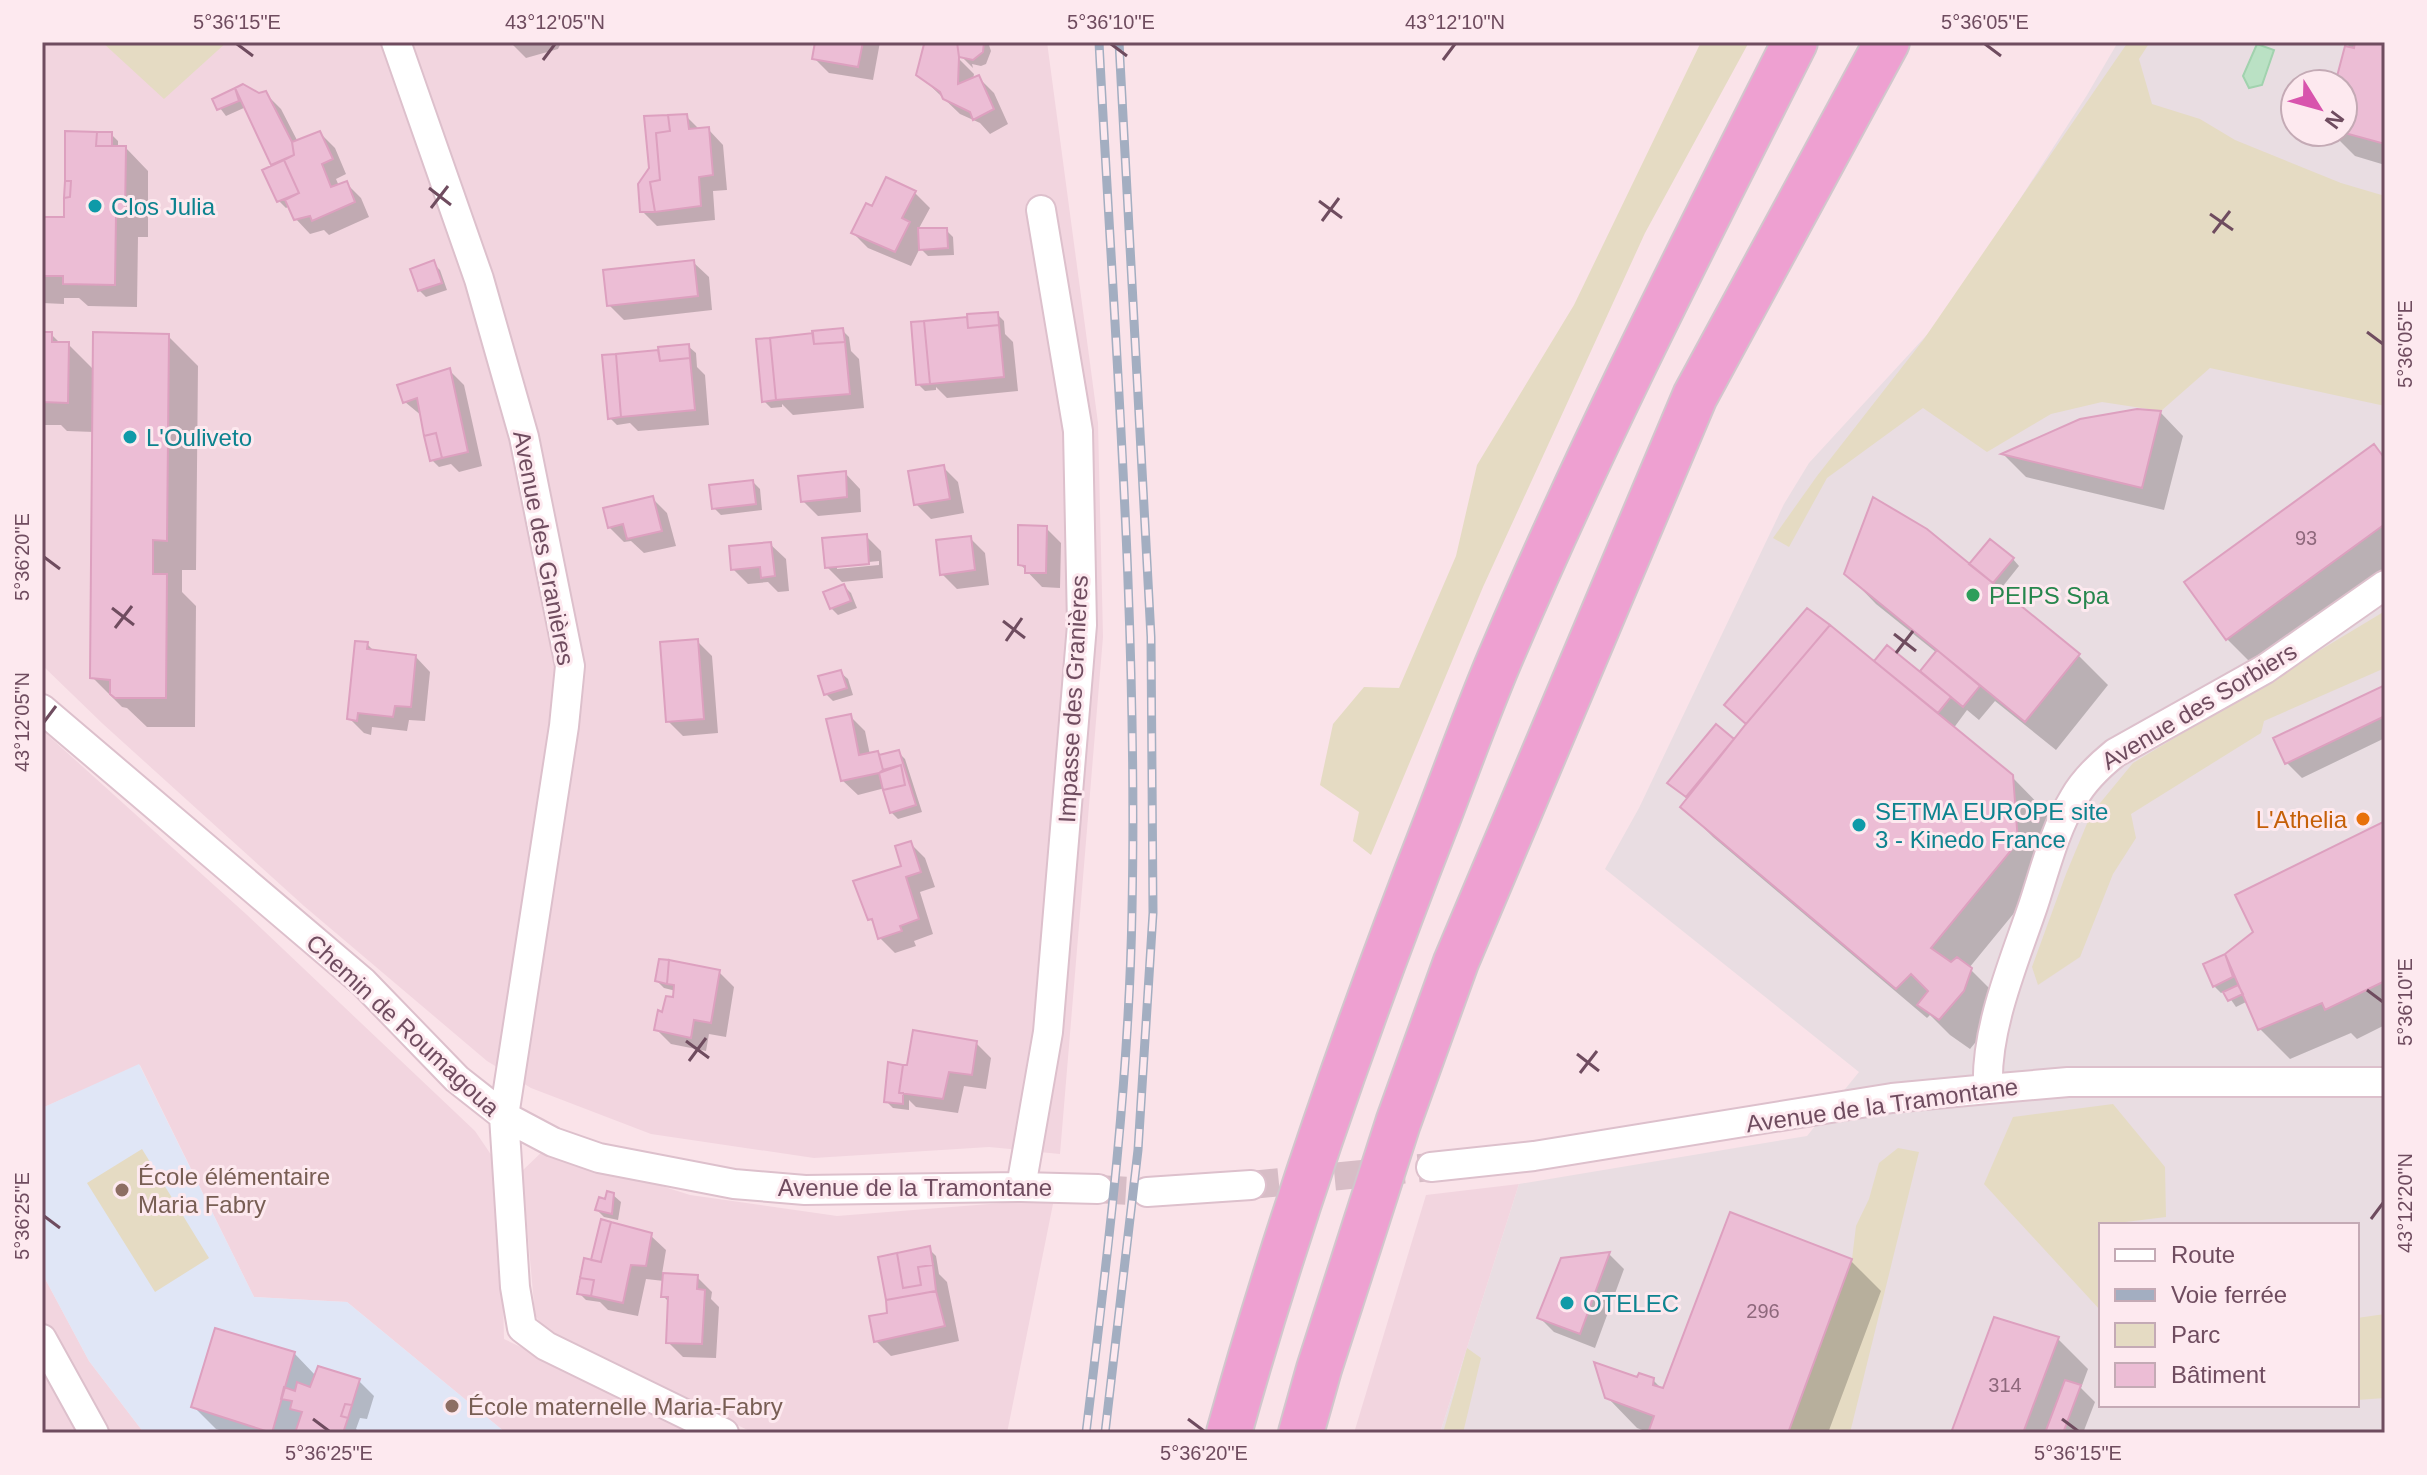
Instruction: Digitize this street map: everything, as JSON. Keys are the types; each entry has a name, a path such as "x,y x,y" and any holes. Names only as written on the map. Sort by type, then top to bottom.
{"highway":[{"path":"1229,1433 1335,1089 1503,649 1622,388 1795,42"},
{"path":"1301,1433 1393,1138 1456,962 1682,425 1887,42"}],"street":[{"name":"Avenue des Granières","path":"396,42 479,279 512,393 524,437 570,666 564,726 504,1116"},
{"name":"Impasse des Granières","path":"1021,1187 1048,1032 1082,625 1078,431 1041,210"},
{"name":"Avenue des Sorbiers","path":"1988,1089 1987,1066 2004,992 2060,825 2074,796 2094,770 2115,753 2265,669 2385,585"},
{"name":"Chemin de Roumagoua","path":"42,709 363,982 457,1079 504,1116 515,1287 522,1328 546,1346 724,1433"},
{"name":"Avenue de la Tramontane","path":"1431,1167 1549,1153 1892,1098 1988,1089 2068,1082 2385,1082"},
{"name":"Avenue de la Tramontane","path":"504,1116 553,1142 599,1158 734,1184 805,1190 1098,1189"},
{"path":"1147,1192 1251,1185"},
{"path":"42,1339 94,1433"}],"shaded area":[{"path":"42,42 1047,42 1098,423 1103,637 1060,1154 989,1147 814,1158 651,1134 531,1088 487,1061 304,906 42,665"},
{"path":"2118,42 2385,42 2385,1433 1440,1433 1519,1184 1807,1136 1859,1072 1605,869 1639,808 1784,504 1809,463 1946,314"},
{"path":"2257,44 2274,50 2262,85 2249,88 2243,76"},
{"path":"42,730 246,914 475,1131 500,1168 504,1339 702,1433 506,1433 347,1302 254,1297 140,1065 42,1108"},
{"name":"École élémentaire Maria Fabry","path":"139,1064 254,1297 347,1302 506,1433 144,1433 89,1361 42,1273 42,1108"},
{"path":"545,1149 690,1195 837,1216 1054,1199 1007,1433 754,1433 549,1336 535,1315 522,1171"},
{"path":"1519,1184 1440,1433 1354,1433 1426,1195"},
{"path":"42,1273 89,1361 144,1433 42,1433"}],"green space":[{"path":"102,42 227,42 164,99"},
{"path":"1701,42 1749,42 1645,233 1483,587 1371,855 1353,841 1359,812 1320,785 1333,724 1364,687 1399,688 1456,556 1477,465 1574,305"},
{"path":"2128,42 2150,42 2139,59 2152,104 2200,119 2235,140 2341,183 2385,196 2385,406 2210,368 2161,411 2102,402 2051,414 1987,452 1923,408 1827,478 1789,547 1773,538 1817,476 1924,339"},
{"path":"2385,611 2385,668 2264,721 2261,733 2131,814 2136,838 2113,874 2080,957 2038,985 2032,967 2091,814 2133,763"},
{"path":"2113,1104 2165,1167 2166,1217 2099,1223 2099,1309 1984,1184 2013,1117"},
{"path":"1898,1148 1919,1152 1850,1433 1788,1433 1852,1259 1856,1226 1869,1199 1879,1163"},
{"path":"142,1149 209,1258 155,1292 87,1183"},
{"path":"2385,1314 2385,1398 2359,1400 2359,1318"},
{"path":"1467,1348 1481,1358 1463,1433 1443,1433"}],"building":[{"path":"815,42 863,42 858,67 812,59"},
{"path":"923,42 957,42 958,84 979,75 994,109 973,120 970,112 943,99 940,92 916,75"},
{"path":"957,42 984,42 983,52 973,60 959,57"},
{"path":"2355,42 2385,42 2385,144 2359,137 2359,68 2339,68 2345,46 2354,48"},
{"path":"243,84 259,93 266,91 292,142 294,155 271,165 235,88"},
{"path":"235,88 239,101 217,110 212,99"},
{"path":"687,114 689,129 709,127 713,175 699,177 701,206 655,212 650,182 660,180 656,133 670,131 668,115"},
{"path":"668,115 670,131 656,133 660,180 650,182 655,212 640,212 638,184 649,168 644,116"},
{"name":"Clos Julia","path":"65,131 97,132 96,146 126,146 125,215 116,215 115,285 63,284 63,276 42,276 42,214 43,217 64,217 64,198 70,197 71,181 65,181"},
{"path":"320,131 333,159 322,164 331,187 347,181 355,202 312,221 310,216 294,220 285,200 299,193 284,160 294,155 292,142"},
{"path":"97,132 112,132 112,146 96,146"},
{"path":"284,160 299,193 277,202 262,170"},
{"path":"886,177 916,191 902,218 910,222 895,252 851,233 866,203 872,206"},
{"path":"65,181 71,181 70,197 64,198"},
{"path":"918,228 947,228 948,248 919,250"},
{"path":"434,260 442,283 418,291 410,269"},
{"path":"694,260 698,296 607,306 603,270"},
{"path":"998,312 999,325 968,328 967,314"},
{"path":"967,317 968,328 999,325 1004,377 930,384 924,321"},
{"path":"924,321 930,384 916,385 911,322"},
{"path":"843,328 845,342 814,344 812,331"},
{"path":"42,332 52,332 52,342 69,342 68,403 42,402"},
{"name":"L'Ouliveto","path":"93,332 169,334 167,541 153,540 153,574 167,574 166,698 115,698 110,694 110,680 90,678"},
{"path":"813,333 814,344 845,342 850,394 776,400 770,338"},
{"path":"770,338 776,400 762,402 756,339"},
{"path":"689,344 690,358 660,361 658,347"},
{"path":"658,350 660,361 690,358 695,410 621,417 616,354"},
{"path":"616,354 621,417 608,419 602,355"},
{"path":"450,368 468,452 442,458 436,433 424,436 417,398 403,403 397,385"},
{"path":"2137,409 2161,411 2142,488 2001,454 2080,419"},
{"path":"436,433 442,458 430,461 424,436"},
{"path":"2374,444 2385,459 2385,524 2226,640 2184,582"},
{"path":"944,465 950,499 914,505 908,471"},
{"path":"846,471 847,497 801,502 798,476"},
{"path":"753,480 756,504 712,509 709,485"},
{"path":"653,496 662,531 627,539 623,524 608,528 603,508"},
{"path":"1873,497 1927,529 2080,654 2025,722 1844,574"},
{"path":"1018,525 1047,526 1046,573 1025,573 1025,566 1018,565"},
{"path":"867,534 869,564 825,568 822,538"},
{"path":"971,536 975,570 940,575 936,540"},
{"path":"1990,539 2014,558 1993,583 1969,564"},
{"path":"771,542 775,576 761,578 760,567 731,570 729,546"},
{"path":"844,584 851,601 830,609 823,592"},
{"path":"1807,608 1830,625 1746,724 1724,705"},
{"name":"SETMA EUROPE site 3 - Kinedo France","path":"1830,625 2013,775 2018,842 1931,948 1951,962 1957,957 1972,968 1964,991 1939,1020 1917,1005 1928,991 1911,974 1896,989 1680,807"},
{"path":"698,639 704,719 666,722 660,642"},
{"path":"355,641 368,642 367,649 416,655 411,707 395,706 393,717 358,713 357,721 347,719"},
{"path":"1887,645 1951,697 1938,713 1874,661"},
{"path":"1937,650 1980,686 1963,707 1920,671"},
{"path":"841,670 847,688 824,695 818,676"},
{"path":"2385,685 2385,716 2285,764 2273,738"},
{"path":"851,714 859,755 878,751 883,770 841,781 826,719"},
{"path":"1716,724 1734,739 1686,797 1667,783"},
{"path":"899,750 916,805 890,813 883,790 905,785 901,765 883,770 879,755"},
{"path":"901,765 905,785 883,790 879,773"},
{"path":"2035,803 2043,806 2038,822 2028,819"},
{"path":"2385,821 2385,981 2325,1010 2322,1003 2258,1030 2225,954 2253,932 2235,895"},
{"path":"911,841 921,872 906,877 919,919 900,926 902,931 878,939 872,919 868,920 853,881 901,866 895,846"},
{"path":"2225,954 2233,977 2213,987 2203,964"},
{"path":"659,959 669,960 667,984 655,981"},
{"path":"669,960 720,970 711,1023 694,1020 691,1038 654,1030 658,1010 662,1012 666,996 673,997 674,985 667,984"},
{"path":"2238,985 2243,994 2228,1001 2223,992"},
{"path":"913,1030 977,1041 972,1075 949,1072 943,1099 899,1093"},
{"path":"888,1062 903,1065 899,1093 903,1093 903,1104 884,1102"},
{"path":"607,1191 614,1193 612,1214 595,1210 599,1197 605,1199"},
{"path":"1730,1212 1852,1259 1788,1433 1648,1433 1654,1416 1605,1398 1594,1362 1637,1377 1639,1373 1654,1378 1653,1385 1663,1388"},
{"path":"601,1219 611,1222 601,1262 591,1260"},
{"path":"611,1222 652,1233 646,1266 631,1265 623,1303 591,1296 594,1280 580,1278 584,1258 601,1262"},
{"path":"930,1246 933,1265 918,1267 921,1285 903,1288 897,1253"},
{"name":"OTELEC","path":"1610,1252 1580,1334 1537,1318 1561,1258"},
{"path":"897,1253 903,1288 921,1285 918,1267 933,1265 936,1291 886,1300 878,1257"},
{"path":"663,1273 698,1275 697,1289 705,1290 702,1344 666,1343 668,1297 661,1297"},
{"path":"580,1278 594,1280 591,1296 577,1294"},
{"path":"936,1291 945,1326 874,1342 869,1316 887,1313 886,1300"},
{"path":"1994,1317 2059,1337 2023,1433 1951,1433"},
{"path":"215,1328 295,1352 272,1433 191,1407"},
{"path":"318,1366 360,1379 352,1405 345,1404 341,1416 348,1418 343,1433 295,1433 302,1412 290,1409 292,1401 281,1399 284,1387 295,1391 297,1382 310,1387"},
{"path":"2065,1380 2081,1385 2063,1433 2045,1433"},
{"path":"345,1404 352,1405 348,1418 341,1416"}],"tunnel":[{"path":"1251,1185 1431,1167"},
{"path":"1098,1189 1147,1192"}],"railway":[{"path":"1086,1433 1122,1107 1132,910 1128,585 1099,42"},
{"path":"1105,1433 1138,1150 1153,913 1151,637 1119,42"}],"place":[{"name":"Clos Julia","path":"95,206"},
{"name":"L'Ouliveto","path":"130,437"},
{"name":"PEIPS Spa","path":"1973,595"},
{"name":"L'Athelia","path":"2363,819"},
{"name":"SETMA EUROPE site 3 - Kinedo France","path":"1859,825"},
{"name":"École élémentaire Maria Fabry","path":"122,1190"},
{"name":"OTELEC","path":"1567,1303"},
{"name":"École maternelle Maria-Fabry","path":"452,1406"}]}
